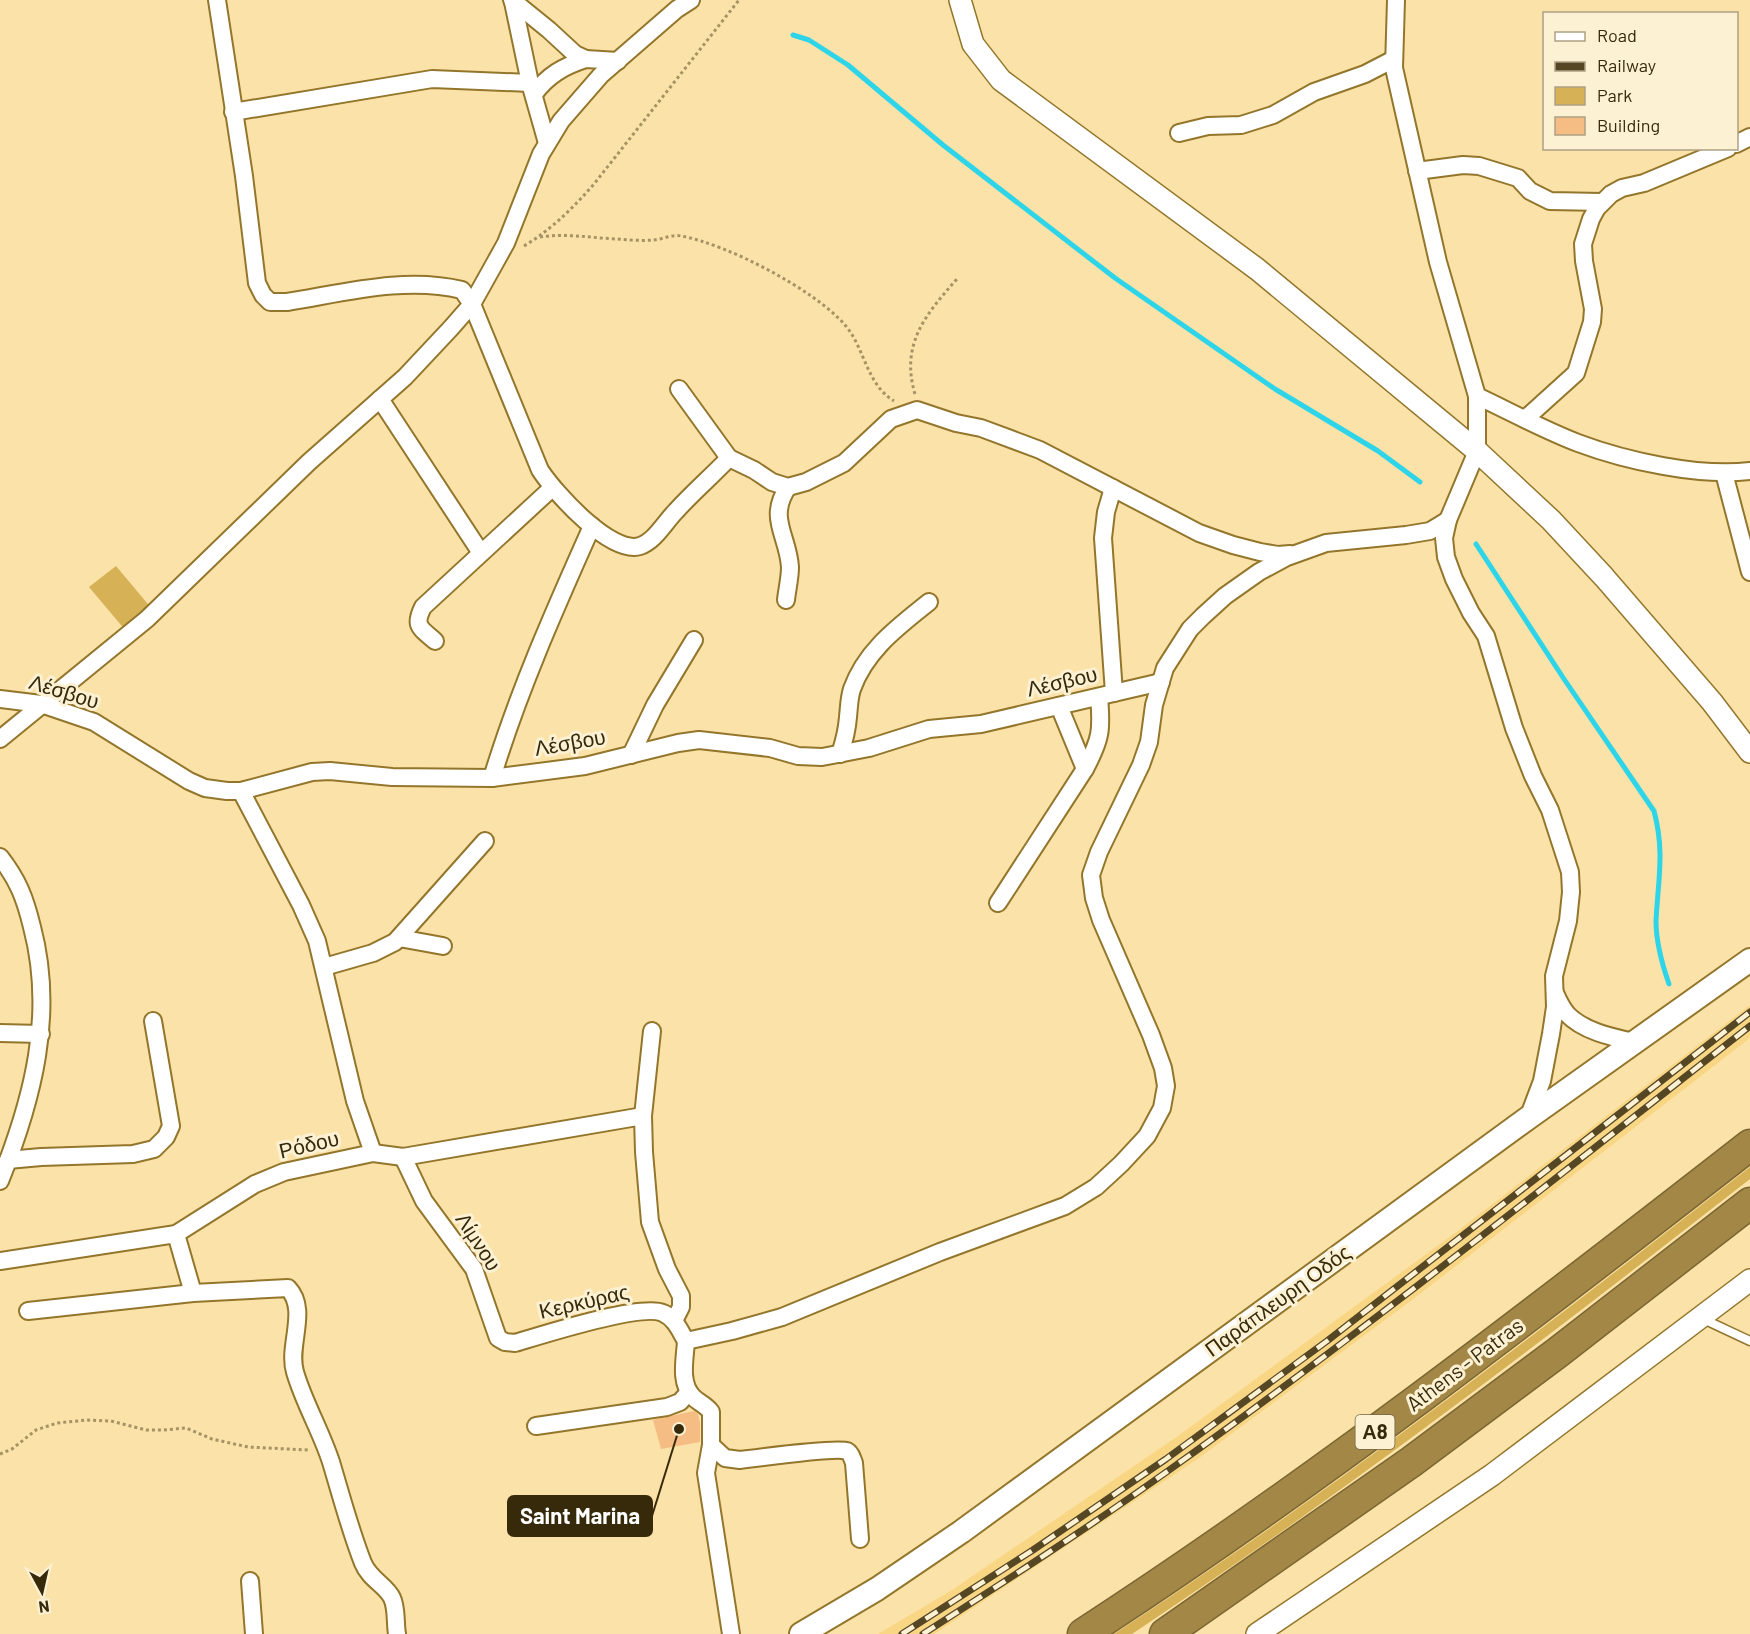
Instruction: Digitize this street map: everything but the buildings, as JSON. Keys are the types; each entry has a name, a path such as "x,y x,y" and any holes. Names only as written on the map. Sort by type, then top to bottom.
{"highway":[{"name":"Athens - Patras","path":"1083,1634 1383,1426 1530,1316 1750,1145"},
{"name":"Α8","path":"1164,1634 1411,1462 1557,1353 1750,1203"}],"main road":[{"name":"Παράπλευρη Οδός","path":"801,1634 877,1589 961,1532 1750,960"}],"street":[{"path":"218,0 257,283 263,295 270,302 287,302 393,285 426,284 462,290 472,304 540,470 552,488 592,526 622,546 637,547 648,542 729,458"},
{"path":"0,739 147,619 309,462 405,377 472,304 506,243 541,154 561,121 587,90 618,61 691,0"},
{"path":"960,0 973,44 1000,80 1257,269 1477,451 1551,520 1604,577 1712,702 1750,752"},
{"path":"973,44 976,0"},
{"path":"1396,0 1394,68 1437,262 1478,396 1477,451 1448,520 1444,538 1446,557 1471,613 1486,636 1514,728 1533,776 1550,810 1570,872 1572,892 1568,921 1554,976 1555,1007 1542,1081 1528,1119"},
{"path":"512,1 575,54 586,59 618,61"},
{"path":"512,1 547,143"},
{"path":"233,112 432,79 532,89 561,69 586,59"},
{"path":"1179,133 1208,126 1241,125 1273,115 1314,92 1365,74 1394,59"},
{"path":"1525,418 1576,373 1592,322 1593,309 1583,244 1591,219 1602,202 1622,189 1644,183 1723,150"},
{"path":"1417,171 1463,165 1479,166 1518,178 1530,191 1550,201 1602,202"},
{"path":"679,388 729,458 772,482 788,487 806,482 844,463 891,419 917,410 1008,437 1057,459 1199,533 1233,545 1278,555 1295,554"},
{"path":"1478,396 1579,443 1630,458 1724,473 1750,471"},
{"path":"380,399 481,553"},
{"path":"1724,473 1750,572"},
{"path":"786,600 790,568 778,521 778,508 780,499 788,487"},
{"path":"435,640 418,626 417,618 423,607 552,488"},
{"path":"998,903 1085,769 1101,733 1107,695 1103,538 1106,512 1113,488"},
{"path":"686,1341 782,1317 940,1252 1065,1206 1096,1187 1147,1136 1162,1108 1166,1086 1163,1068 1135,996 1101,920 1090,875 1141,765 1149,742 1154,705 1165,668 1190,629 1225,596 1259,572 1295,554 1326,543 1430,531 1448,520"},
{"path":"492,778 507,729 528,676 592,526"},
{"path":"840,754 846,736 851,690 872,651 884,638 929,602"},
{"path":"631,755 655,705 694,640"},
{"name":"Λέσβου","path":"0,699 41,705 94,722 189,781 205,788 241,791 312,772 330,771 392,777 492,778 585,766 699,740 770,748 798,756 822,757 869,748 929,729 981,724 1161,682"},
{"path":"1059,706 1085,769"},
{"path":"241,791 301,905 317,941 355,1101 373,1153"},
{"path":"324,967 373,953 399,938 485,841"},
{"path":"0,856 23,894 35,938 42,985 41,1034 33,1077 19,1131 0,1181"},
{"path":"399,938 443,946"},
{"path":"1554,992 1565,1012 1577,1023 1613,1037 1634,1042"},
{"path":"8,1160 133,1154 154,1149 166,1137 171,1126 153,1021"},
{"path":"651,1031 643,1116 650,1222 667,1269 681,1296 681,1307 674,1321 686,1341 684,1381 694,1399 704,1404 711,1412 711,1445 706,1473 731,1634"},
{"path":"0,1033 41,1034"},
{"name":"Ρόδου","path":"0,1261 176,1234 255,1184 284,1172 373,1153 403,1157 643,1116"},
{"name":"Λίμνου","path":"403,1157 424,1201 474,1269 498,1338 505,1342 515,1343"},
{"path":"176,1234 193,1293"},
{"path":"1257,1634 1492,1475 1750,1280"},
{"path":"28,1311 193,1293 288,1288 292,1293 297,1313 297,1332 292,1356 295,1372 328,1455 366,1571 393,1599 397,1634"},
{"name":"Κερκύρας","path":"515,1343 580,1324 649,1310 663,1313 674,1321"},
{"path":"536,1426 668,1407 680,1402 689,1392"},
{"path":"711,1445 725,1458 740,1460 845,1450 850,1454 854,1463 860,1539"},
{"path":"250,1581 254,1634"}],"lane":[{"path":"1701,1318 1750,1341"}],"path":[{"path":"496,261 540,237 569,212 594,184 739,0"},
{"path":"540,237 557,234 653,240 679,235 709,244 745,260 780,277 829,308 847,326 856,340 878,386 891,400 917,410 919,402 910,378 910,357 918,332 930,310 957,279"},
{"path":"0,1454 12,1449 36,1430 57,1423 87,1420 111,1421 147,1430 163,1431 186,1428 212,1439 248,1448 302,1449 328,1455"}],"shaded area":[{"path":"1750,1005 1750,1038 1412,1300 1199,1458 934,1634 878,1634 952,1590 1178,1436 1459,1230"}],"green space":[{"path":"116,566 152,609 126,631 89,587"},
{"path":"1750,1167 1750,1179 1522,1355 1368,1470 1132,1634 1114,1634 1357,1466 1516,1348"}],"waterway":[{"path":"793,35 809,40 848,65 943,145 1115,278 1275,389 1378,451 1420,482"},
{"path":"1476,544 1654,811 1660,853 1656,929 1669,984"}],"railway":[{"path":"902,1634 1033,1550 1166,1459 1327,1341 1750,1012"},
{"path":"923,1634 1111,1511 1246,1415 1464,1250 1750,1026"}],"place":[{"name":"Saint Marina","path":"679,1429"}]}
